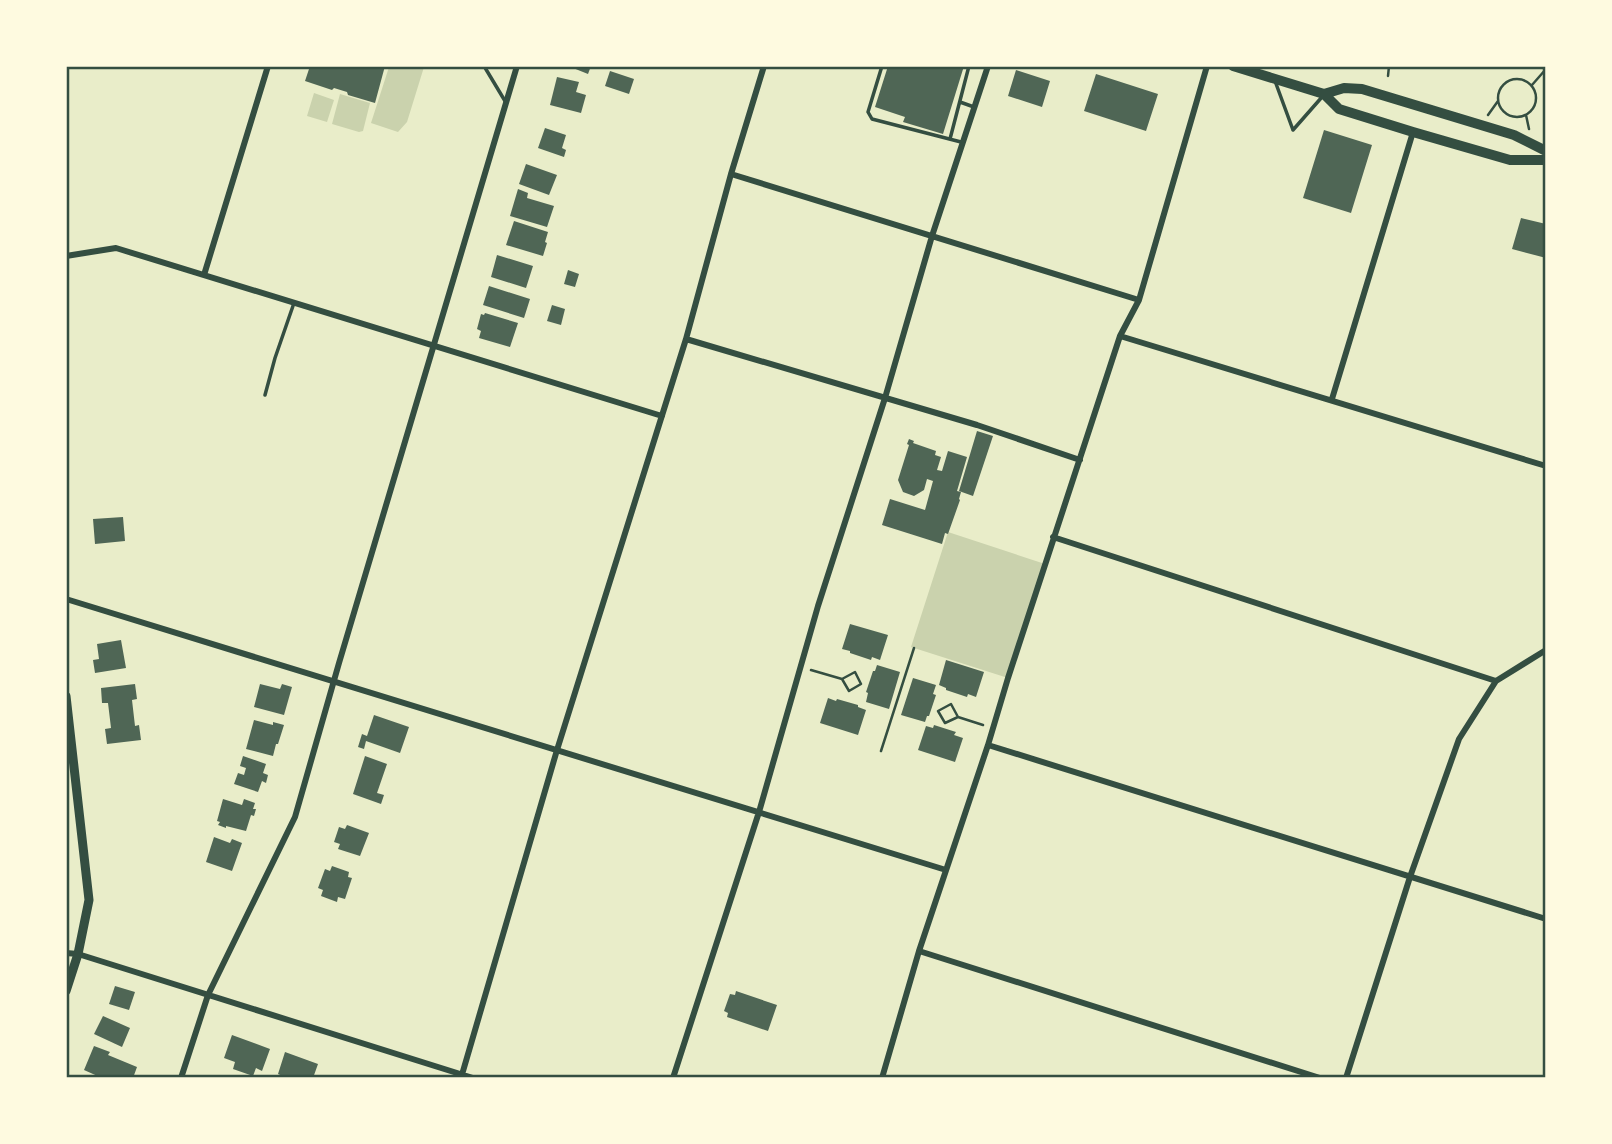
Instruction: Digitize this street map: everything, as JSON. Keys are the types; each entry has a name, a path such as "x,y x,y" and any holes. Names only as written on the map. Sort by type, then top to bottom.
{"main road":[{"path":"1233,66 1324,94 1339,109 1413,132 1510,160 1545,160"},
{"path":"1324,94 1344,88 1362,89 1514,135 1545,151"},
{"path":"66,696 89,900 78,954 66,991"}],"street":[{"path":"204,275 268,66"},
{"path":"181,1077 208,995 295,817 517,66"},
{"path":"461,1076 557,750 686,339 764,66"},
{"path":"882,1077 919,951 1120,336 1139,300 1208,66"},
{"path":"673,1077 759,812 818,606 986,67"},
{"path":"1332,399 1413,132"},
{"path":"731,174 1139,300"},
{"path":"66,256 116,248 662,416"},
{"path":"1120,336 1545,466"},
{"path":"686,339 977,425 1080,460"},
{"path":"1054,537 1496,681"},
{"path":"66,599 946,870"},
{"path":"1346,1077 1410,877 1459,738 1496,681 1545,650"},
{"path":"988,746 1545,919"},
{"path":"919,951 1320,1077"},
{"path":"66,953 78,954 461,1076 473,1077"}],"lane":[{"path":"484,66 506,103"},
{"path":"882,66 868,112 872,119 963,143"},
{"path":"950,139 969,66"},
{"path":"1275,79 1293,130 1324,94"},
{"path":"959,102 974,107"},
{"path":"265,395 294,303"}],"path":[{"path":"1388,76 1389,66"},
{"path":"1532,85 1545,69"},
{"path":"1510,79 1523,79 1532,85 1537,99 1532,111 1514,117 1503,111 1498,101 1500,88 1510,79"},
{"path":"1487,117 1498,101"},
{"path":"1525,115 1529,129"},
{"path":"1512,124 1514,117"},
{"path":"881,751 914,648"},
{"path":"811,670 842,679 849,691 861,684 855,672 842,679"},
{"path":"958,717 945,723 938,711 951,704 958,717 993,729"}],"green space":[{"path":"389,67 424,67 407,122 398,132 371,123"},
{"path":"314,93 334,100 327,122 307,116"},
{"path":"340,94 370,103 363,131 332,124"},
{"path":"948,532 1045,564 1008,678 911,647"}],"building":[{"path":"310,66 385,66 375,103 305,81"},
{"path":"568,66 591,66 588,74"},
{"path":"888,66 964,66 943,134 903,122 905,117 875,107"},
{"path":"1016,70 1050,81 1042,107 1008,96"},
{"path":"610,71 634,79 629,94 605,86"},
{"path":"1096,74 1158,94 1146,131 1084,111"},
{"path":"557,77 579,82 576,92 586,95 581,113 550,105"},
{"path":"545,128 566,135 562,148 566,150 564,157 538,148"},
{"path":"1324,130 1372,145 1351,213 1303,198"},
{"path":"526,164 557,175 549,195 519,184"},
{"path":"518,189 528,193 527,198 554,206 547,227 510,216"},
{"path":"1521,218 1546,224 1546,258 1512,249"},
{"path":"514,221 548,232 543,256 506,245"},
{"path":"497,255 533,266 526,288 491,277"},
{"path":"568,270 579,274 575,287 564,284"},
{"path":"489,286 530,299 524,318 483,305"},
{"path":"552,305 565,309 561,325 547,321"},
{"path":"481,314 518,323 510,347 479,338 481,331 477,329"},
{"path":"977,431 993,436 973,496 959,491"},
{"path":"909,439 936,451 935,455 941,457 937,470 942,471 948,451 967,457 957,491 961,492 960,500 942,544 882,525 890,499 925,510 933,481 927,479 924,490 914,496 903,492 898,480"},
{"path":"123,517 125,541 95,544 93,519"},
{"path":"850,624 888,635 880,660 872,657 871,660 842,649"},
{"path":"121,640 126,668 95,673 93,660 99,659 97,644"},
{"path":"946,660 984,672 976,697 968,694 967,697 939,685"},
{"path":"877,665 900,672 889,709 866,702 866,692"},
{"path":"913,678 936,685 933,694 936,695 925,722 901,715"},
{"path":"135,684 137,699 132,700 135,726 139,725 141,740 107,744 105,729 111,728 108,703 102,703 101,688"},
{"path":"260,684 280,689 282,684 292,687 284,715 254,707"},
{"path":"828,698 858,705 866,710 858,735 820,723"},
{"path":"374,715 409,727 400,753 366,741 364,749 358,747 362,734 367,736"},
{"path":"254,720 284,725 273,756 246,749"},
{"path":"934,725 956,732 954,735 963,738 955,762 918,750 926,726 933,728"},
{"path":"243,756 266,764 263,773 268,775 266,783 262,781 258,792 234,784 238,773 244,775 246,768 240,766"},
{"path":"365,756 387,764 377,793 384,795 381,804 353,794"},
{"path":"223,799 242,805 244,799 255,803 254,816 251,815 246,831 218,825"},
{"path":"347,825 369,833 360,856 338,849 340,844 334,842 339,827 345,829"},
{"path":"214,837 230,843 232,839 242,843 232,871 206,862"},
{"path":"332,866 349,872 348,877 352,878 345,899 338,897 337,902 321,896 323,890 318,888 325,869 330,871"},
{"path":"115,986 135,992 129,1010 109,1004"},
{"path":"736,991 777,1005 768,1031 727,1017 728,1013 724,1011 730,994 735,995"},
{"path":"103,1016 130,1028 122,1047 94,1034"},
{"path":"232,1035 270,1049 262,1071 256,1068 253,1076 233,1069 235,1062 224,1058"},
{"path":"94,1046 137,1067 133,1078 102,1078 84,1070"},
{"path":"285,1052 318,1064 313,1078 287,1078 278,1074"}]}
